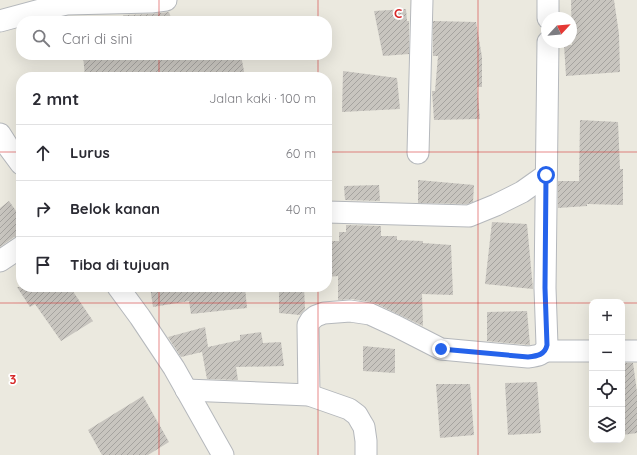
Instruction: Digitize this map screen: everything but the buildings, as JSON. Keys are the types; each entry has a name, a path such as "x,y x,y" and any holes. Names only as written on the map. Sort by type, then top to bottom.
{"street":[{"path":"18,16 67,4 151,2 166,0"},
{"path":"418,153 422,0"},
{"path":"548,0 548,12"},
{"path":"0,21 16,17"},
{"path":"309,395 308,325 316,316 324,313 350,311 370,314 441,349 528,357 537,356 545,351 547,345 545,288 548,48"},
{"path":"0,134 16,158"},
{"path":"332,212 469,216 522,192 546,175"},
{"path":"0,261 16,250"},
{"path":"122,292 174,368 223,455"},
{"path":"545,351 589,352"},
{"path":"625,352 637,351"},
{"path":"186,390 309,395 349,409 356,415 364,427 366,455"}],"route":[{"path":"441,349 528,357 537,356 545,351 547,345 545,288 546,175"}]}
